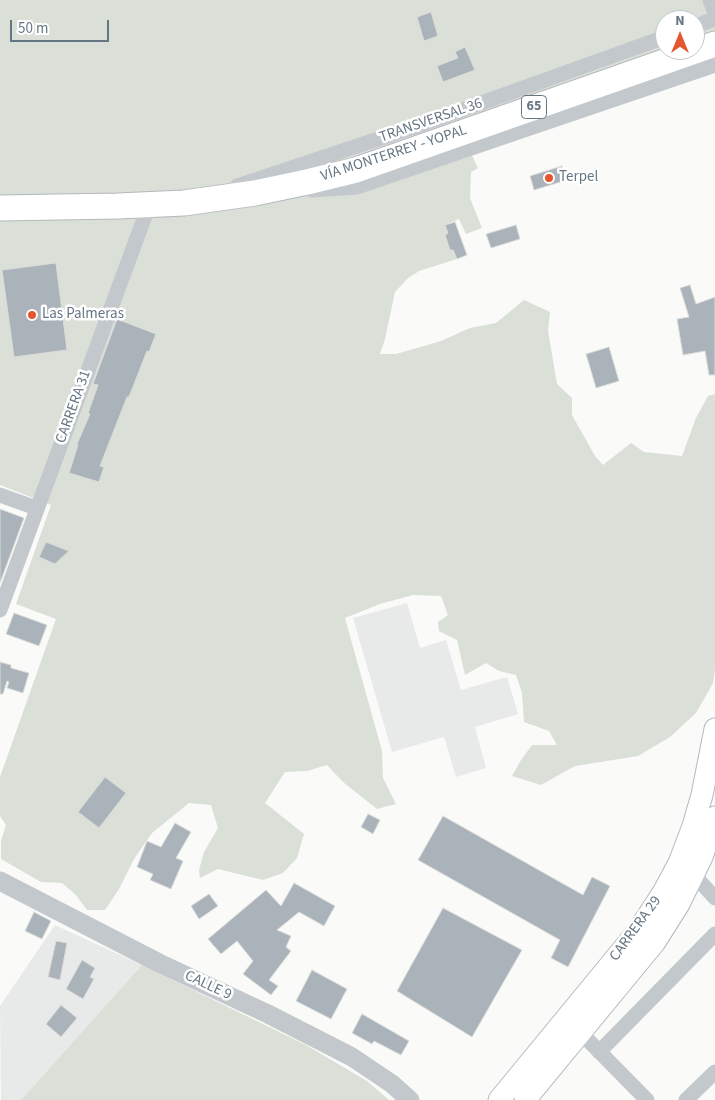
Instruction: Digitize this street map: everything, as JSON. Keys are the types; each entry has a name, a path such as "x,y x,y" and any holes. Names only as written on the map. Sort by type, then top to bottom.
{"highway":[{"name":"VÍA MONTERREY - YOPAL","path":"0,208 157,204 255,193 356,170 714,51"}],"main road":[{"name":"CARRERA 29","path":"499,1100 638,931 664,891 679,864 693,826 702,795 715,729"},
{"name":"CARRERA 29","path":"525,1100 655,942 679,904 694,875 715,817"}],"street":[{"path":"710,0 715,13"},
{"name":"TRANSVERSAL 36","path":"157,204 250,182 344,151 655,41"},
{"name":"CARRERA 31","path":"1,603 36,508 157,204"},
{"path":"0,495 36,508"},
{"path":"694,875 715,898"},
{"name":"CALLE 9","path":"0,881 158,963 268,1014 352,1057 392,1084 410,1100"},
{"path":"599,1052 715,934"},
{"path":"581,1033 647,1100"},
{"path":"686,1100 715,1072"}],"shaded area":[{"path":"0,0 715,0 715,44 705,48 705,10 655,10 655,60 670,60 462,134 478,168 471,172 470,198 482,228 466,234 459,219 445,225 448,233 445,235 457,259 419,271 407,279 395,292 380,354 396,354 441,341 470,328 496,323 524,300 550,312 548,331 557,384 572,398 572,415 595,456 603,465 631,443 644,452 682,456 696,418 708,396 715,394 715,669 713,683 696,713 670,737 638,756 575,766 541,785 512,776 532,745 557,745 549,731 524,722 522,693 516,675 499,671 486,663 465,675 457,640 439,631 438,622 448,615 441,596 413,595 380,604 345,618 382,751 383,778 396,804 377,809 343,782 327,765 307,771 285,772 265,803 304,834 297,858 283,873 263,880 218,869 200,878 199,870 204,852 218,828 211,805 189,803 152,833 134,859 119,889 105,910 87,910 76,895 62,883 41,882 1,859 1,841 6,825 0,816 0,777 56,619 16,604 51,505 0,485"},
{"path":"407,603 420,648 446,640 461,690 507,677 518,714 475,727 486,768 456,777 444,737 392,752 353,618"},
{"path":"55,925 142,965 21,1100 1,1100 0,1006"},
{"path":"142,965 306,1045 367,1081 389,1100 21,1100"}],"building":[{"path":"431,12 438,36 424,41 417,17"},
{"path":"465,47 475,70 443,82 437,66 458,58 455,52"},
{"path":"562,166 567,180 534,190 530,176"},
{"path":"455,222 467,255 457,259 453,250 450,250 445,235 448,233 445,225"},
{"path":"516,225 520,239 491,248 486,234"},
{"path":"56,263 67,350 14,357 2,270"},
{"path":"690,285 696,304 715,297 715,375 709,375 705,351 683,355 677,319 689,317 680,288"},
{"path":"117,319 156,334 149,352 147,351 129,397 127,397 100,466 104,467 99,482 69,473 98,385 93,384"},
{"path":"609,347 619,381 596,388 586,354"},
{"path":"0,509 24,518 0,583"},
{"path":"46,542 69,551 55,564 39,557"},
{"path":"14,613 47,625 39,646 6,634"},
{"path":"0,662 11,665 11,668 29,673 23,693 7,688 9,682 7,681 3,694 0,694"},
{"path":"105,777 126,793 99,828 78,812"},
{"path":"368,814 380,820 373,834 361,827"},
{"path":"443,816 583,895 592,877 610,886 568,967 551,958 560,940 418,860"},
{"path":"175,823 191,832 176,858 183,861 171,889 150,880 153,874 137,867 147,841 161,847"},
{"path":"294,883 335,906 324,926 299,912 277,930 291,936 286,947 291,951 269,980 278,986 271,995 243,974 253,961 237,941 221,954 208,939 266,890 281,906"},
{"path":"209,894 218,906 199,919 191,906"},
{"path":"443,908 522,950 472,1037 397,991"},
{"path":"34,912 51,921 42,939 25,931"},
{"path":"56,941 67,943 60,980 48,977"},
{"path":"82,960 95,968 90,977 94,979 83,999 66,989"},
{"path":"312,970 347,989 331,1019 296,1001"},
{"path":"61,1005 77,1018 61,1037 46,1024"},
{"path":"362,1014 409,1041 401,1055 374,1041 372,1044 352,1033"}],"place":[{"name":"Terpel","path":"549,178"},
{"name":"Las Palmeras","path":"32,315"}]}
